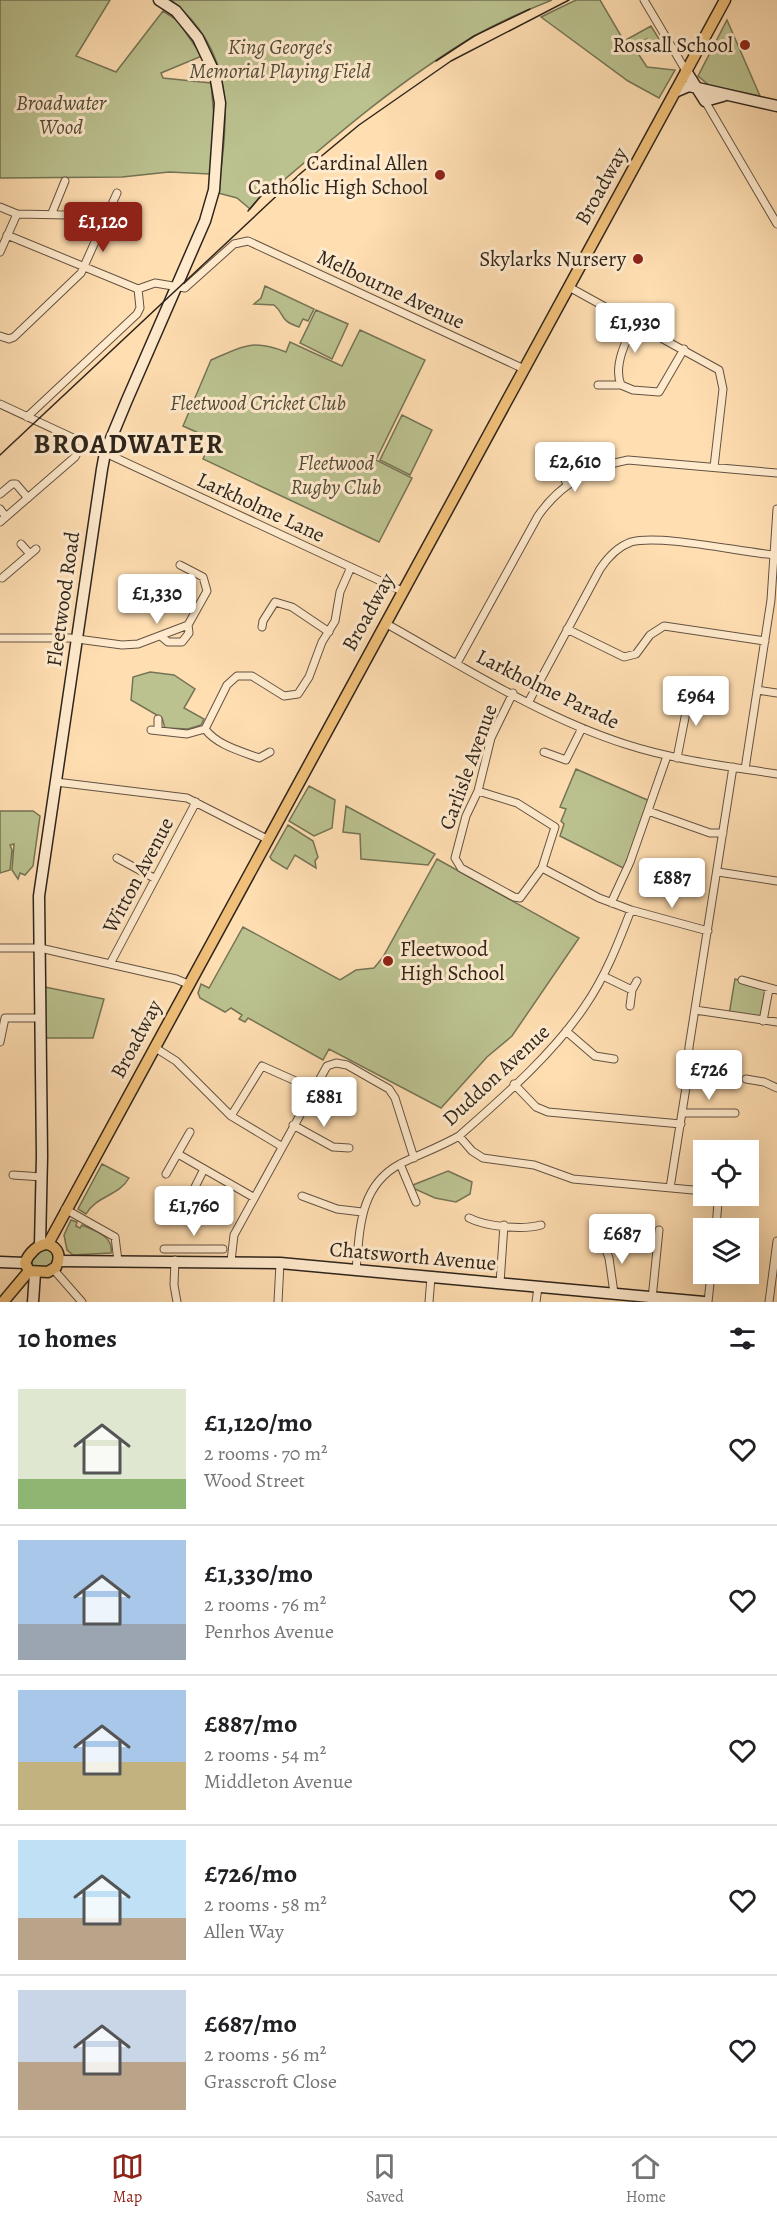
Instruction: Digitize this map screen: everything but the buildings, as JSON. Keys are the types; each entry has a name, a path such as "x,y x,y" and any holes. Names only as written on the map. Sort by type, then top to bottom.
{"main road":[{"name":"Broadway","path":"30,1269 154,1047 725,0"},
{"path":"3,1302 30,1269 57,1265 57,1250 44,1244"}],"street":[{"name":"Fleetwood Road","path":"44,1244 39,896 105,453 211,203 220,103 215,74 204,47 181,17 159,0"},
{"path":"644,0 777,224"},
{"path":"675,92 685,87 697,87 727,96 777,106"},
{"path":"705,101 727,96"},
{"path":"52,213 65,181"},
{"path":"0,336 9,339 14,337 84,268 117,193"},
{"path":"0,207 17,214 67,215 100,228"},
{"path":"0,252 17,214"},
{"path":"7,235 138,289 155,283 175,288"},
{"name":"Melbourne Avenue","path":"175,288 185,288 234,244 244,240 524,369"},
{"path":"569,287 714,366 723,376 714,467"},
{"path":"27,417 139,311 138,289"},
{"path":"621,385 619,379 621,360 635,323"},
{"path":"598,385 621,385 633,390 658,392 684,350"},
{"name":"Larkholme Lane","path":"0,404 402,591"},
{"path":"0,522 75,457 83,442"},
{"path":"567,483 558,465 579,450 585,453 594,469"},
{"path":"457,663 538,516 567,483 594,469 619,461 646,460 777,473"},
{"path":"0,494 12,484 16,484 28,498"},
{"path":"0,509 6,516"},
{"path":"745,769 765,640 774,600 777,509"},
{"path":"529,701 607,560 631,542 652,541 774,555"},
{"path":"2,579 33,552 21,544"},
{"path":"0,645 0,638 77,639 131,645 162,637 188,625 204,599 206,583 203,577 180,564"},
{"path":"158,719 154,730 188,734 205,729 227,685 237,676 252,676 284,696 298,694 309,677 318,651 335,621 340,592 351,567"},
{"path":"262,627 275,602 283,603 329,632"},
{"name":"Larkholme Parade","path":"385,623 582,728 667,756 777,774"},
{"path":"162,637 175,644 182,642 189,633 188,625"},
{"path":"567,629 624,657 636,654 650,635 664,626 765,640"},
{"path":"757,690 777,693"},
{"path":"677,758 690,692"},
{"name":"Carlisle Avenue","path":"513,693 491,738 478,791 466,816 456,853 456,863 460,868 520,898 542,868"},
{"path":"543,752 566,760 582,728"},
{"path":"205,729 219,743 260,761 270,752"},
{"path":"611,903 630,862 667,756"},
{"path":"670,1188 733,767"},
{"path":"56,782 187,798 267,839"},
{"path":"478,791 517,803 555,826 542,868 611,903 708,931"},
{"name":"Witton Avenue","path":"110,964 196,802"},
{"path":"648,811 710,833 723,833"},
{"path":"117,858 154,878"},
{"path":"718,872 777,881"},
{"name":"Duddon Avenue","path":"356,1270 362,1212 378,1181 400,1164 441,1147 459,1136 566,1031 584,1008 603,976 631,910"},
{"path":"0,948 40,948 176,979 188,984"},
{"path":"603,976 632,990"},
{"path":"742,980 773,989 763,1021"},
{"path":"630,1006 632,990 637,981"},
{"path":"695,1010 777,1022"},
{"path":"0,1042 5,1018 41,1018"},
{"path":"566,1031 595,1056 614,1059"},
{"path":"154,1047 176,1061 231,1116 281,1146"},
{"path":"231,1261 234,1234 324,1070 332,1064 342,1064 385,1086 392,1093 414,1158"},
{"path":"231,1116 262,1066 300,1083"},
{"path":"746,1079 764,1082 777,1088"},
{"path":"514,1084 536,1107 548,1112 681,1124"},
{"path":"682,1113 735,1113"},
{"path":"293,1125 333,1147 350,1148"},
{"path":"166,1174 190,1132"},
{"path":"459,1136 477,1155 490,1160 534,1165 573,1179 693,1190"},
{"path":"178,1154 253,1197"},
{"path":"400,1164 416,1202"},
{"path":"186,1205 204,1169"},
{"path":"13,1175 42,1177"},
{"path":"302,1196 337,1209 362,1212"},
{"path":"65,1209 115,1237 118,1261"},
{"path":"469,1218 478,1223 532,1227 541,1225"},
{"path":"500,1283 504,1225"},
{"path":"649,1236 659,1234 652,1299"},
{"path":"769,1302 777,1241"},
{"path":"603,1242 609,1258 614,1293"},
{"path":"164,1249 195,1255 223,1249"},
{"name":"Chatsworth Avenue","path":"57,1265 176,1260 195,1255 231,1261 280,1263 614,1293 652,1299 706,1302"},
{"path":"176,1260 174,1285 177,1302"},
{"path":"0,1262 30,1269 33,1302"},
{"path":"278,1302 280,1263"},
{"path":"57,1265 82,1302"},
{"path":"429,1302 431,1277"},
{"path":"706,1302 709,1284"},
{"path":"536,1302 538,1287"}],"green space":[{"name":"Broadwater Wood","path":"0,0 110,0 76,56 116,72 163,11 177,20 202,56 161,73 163,78 211,83 214,117 210,174 169,172 122,177 0,178"},
{"name":"King George's Memorial Playing Field","path":"171,0 552,0 482,32 419,72 343,130 270,192 266,189 250,209 237,198 218,193 225,113 218,65 208,42 192,20"},
{"path":"576,0 600,0 624,41 651,26 659,39 650,44 647,39 641,42 644,48 637,52 647,67 675,70 659,98 628,81 541,17"},
{"path":"727,20 760,96 710,86 698,76"},
{"path":"265,286 314,309 308,321 303,319 299,327 285,320 274,305 254,304 261,298"},
{"path":"316,310 348,324 332,359 300,343"},
{"path":"360,330 425,360 376,460 412,478 379,542 203,459 212,439 183,426 211,360 239,348 255,345 286,352 290,342 342,366"},
{"path":"402,415 432,430 410,475 380,460"},
{"path":"579,450 594,469 567,484 560,462"},
{"path":"150,672 174,675 195,689 184,708 204,719 201,725 188,729 165,728 162,718 131,700 133,677"},
{"path":"576,769 652,802 627,870 560,836 564,824 561,821 566,809 560,807"},
{"path":"309,786 335,800 332,828 314,836 289,821"},
{"path":"346,806 435,854 428,865 361,859 360,834 343,832"},
{"path":"0,811 33,811 40,816 33,866 25,875 20,873 18,879 12,870 14,844 10,845 12,850 10,870 0,873"},
{"path":"288,825 313,841 318,857 315,861 316,868 295,855 287,869 270,857"},
{"name":"Fleetwood High School","path":"437,859 579,938 512,1036 487,1057 441,1108 329,1049 323,1060 248,1018 245,1022 239,1019 242,1015 231,1008 225,1012 200,998 198,993 201,984 209,988 243,927 340,980 356,970 374,968 383,957"},
{"path":"735,979 769,989 763,1021 729,1015"},
{"path":"40,986 104,999 93,1038 42,1038"},
{"path":"102,1164 129,1178 119,1189 90,1208 86,1214 78,1209"},
{"path":"448,1171 472,1182 470,1194 456,1202 435,1198 415,1189 413,1185"},
{"path":"71,1220 77,1222 76,1226 80,1228 82,1225 107,1238 110,1242 111,1253 73,1255 67,1250 64,1235"},
{"path":"47,1247 56,1257 50,1268 32,1266 32,1257"}],"tram line":[{"path":"0,455 301,173 359,125 451,61 569,0"},
{"path":"436,61 474,36 530,9"},
{"path":"248,211 267,189 270,192 282,181"}],"place":[{"name":"Rossall School","path":"745,45"},
{"name":"Cardinal Allen Catholic High School","path":"440,175"},
{"name":"Skylarks Nursery","path":"638,259"},
{"name":"Fleetwood High School","path":"388,961"}],"district":[{"name":"BROADWATER","path":"129,444"}],"park label":[{"name":"Fleetwood Cricket Club","path":"258,403"},
{"name":"Fleetwood Rugby Club","path":"336,475"}]}
